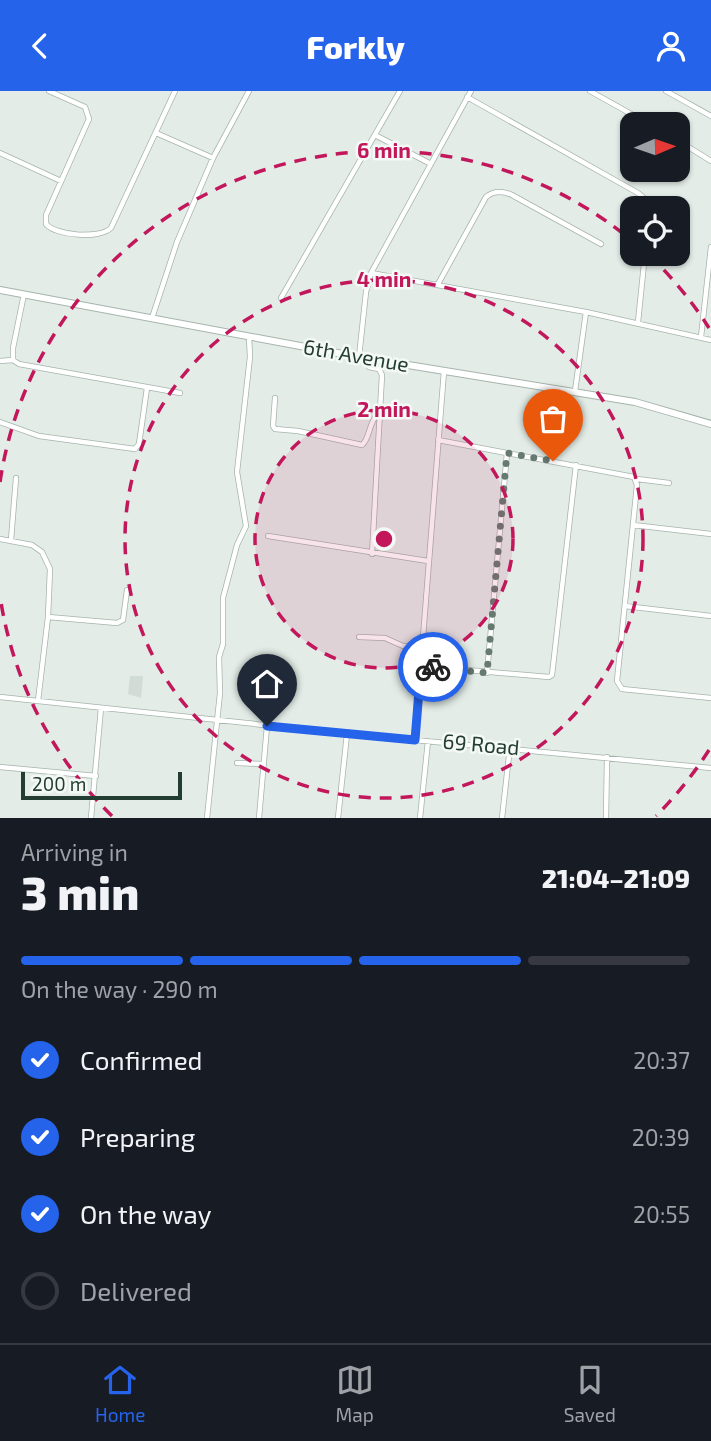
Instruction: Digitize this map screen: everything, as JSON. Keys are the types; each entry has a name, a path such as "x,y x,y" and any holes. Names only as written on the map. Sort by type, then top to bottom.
{"street":[{"path":"50,91 85,107 89,112 89,119 46,215 48,227 76,234 99,235 107,232 114,223 175,91"},
{"path":"152,318 177,242 213,158 249,91"},
{"path":"281,298 400,91"},
{"path":"359,357 366,292 371,273 471,91"},
{"path":"590,91 628,112"},
{"path":"666,91 711,116"},
{"path":"467,97 642,196"},
{"path":"156,133 213,158"},
{"path":"375,135 430,164"},
{"path":"690,148 711,161"},
{"path":"0,152 61,181"},
{"path":"439,284 486,197 494,192 512,195 601,244"},
{"path":"701,337 711,247"},
{"path":"638,322 644,266"},
{"path":"371,273 638,322 711,340"},
{"name":"6th Avenue","path":"0,290 369,359 635,402 711,424"},
{"path":"13,360 24,295"},
{"path":"575,391 586,312"},
{"path":"207,818 220,692 219,657 223,644 223,599 237,545 246,526 237,472 250,357 249,337"},
{"path":"369,359 369,366 379,369 382,375 373,554"},
{"path":"0,361 13,360 19,364 180,393"},
{"path":"415,740 444,370"},
{"path":"0,422 39,436 135,449 139,445 147,388"},
{"path":"275,398 275,429 298,431 362,445 366,441 371,420 381,411"},
{"path":"438,440 631,475 636,479 669,483"},
{"path":"487,673 507,453"},
{"path":"421,666 549,677 554,673 576,465"},
{"path":"11,540 16,478"},
{"path":"636,479 617,681 622,689 711,698"},
{"path":"633,525 711,534"},
{"path":"268,536 428,561"},
{"path":"0,539 32,545 42,552 48,563 51,580 38,701"},
{"path":"48,617 117,623 124,617 127,590"},
{"path":"625,606 711,617"},
{"path":"359,637 385,638 403,646 422,646"},
{"name":"69 Road","path":"0,697 347,734 510,747 711,768"},
{"path":"91,818 102,708"},
{"path":"258,818 267,726"},
{"path":"338,818 347,734"},
{"path":"420,818 428,741"},
{"path":"502,818 510,747"},
{"path":"606,818 607,757"},
{"path":"237,763 264,764"},
{"path":"0,767 96,776"}],"shaded area":[{"path":"130,676 143,676 141,698 128,694"}],"way so far":[{"path":"433,667 487,673 507,453 553,461"}],"route":[{"path":"267,726 415,740 421,666 433,667"}]}
